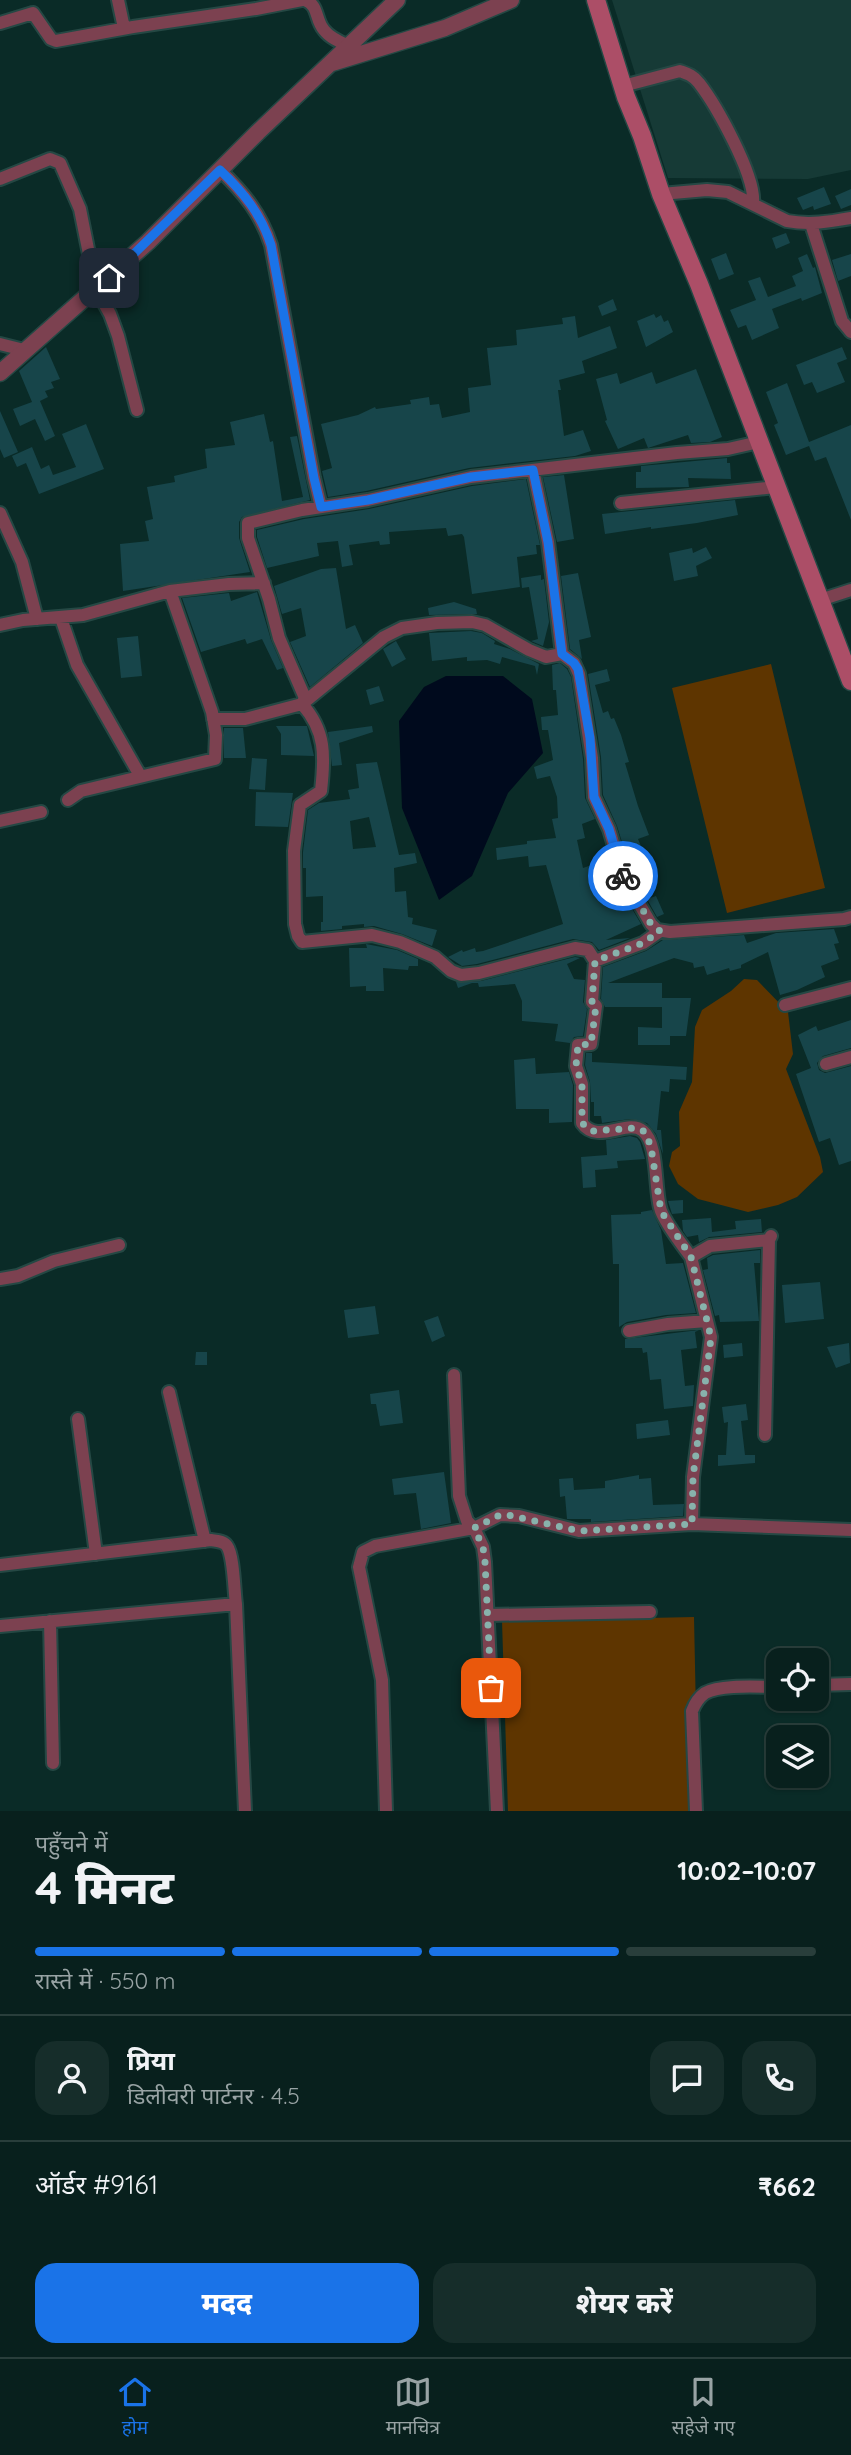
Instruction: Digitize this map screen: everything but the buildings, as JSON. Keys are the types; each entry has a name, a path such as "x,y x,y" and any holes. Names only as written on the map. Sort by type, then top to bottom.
{"main road":[{"path":"596,0 622,86 661,194 699,284 851,681"}],"street":[{"path":"118,0 124,28"},
{"path":"0,23 33,13 56,41 308,0 323,29 332,38 349,46"},
{"path":"0,373 148,242 397,0"},
{"path":"330,64 445,28 511,0"},
{"path":"622,86 680,71 690,74 698,81 737,151 752,185 753,203"},
{"path":"0,179 50,159 60,163 80,209 96,289 118,336 137,410"},
{"path":"220,170 239,188 259,214 271,245 321,507"},
{"path":"661,194 707,190 729,192 787,221 811,224 851,218"},
{"path":"811,224 842,321 851,332"},
{"path":"0,344 24,350"},
{"path":"302,704 305,698 279,638 248,538 248,523 460,479 729,449 759,442"},
{"path":"533,470 548,542 562,654 578,669 582,687 592,758 594,797 609,829 623,876 651,924 660,931"},
{"path":"621,503 776,487"},
{"path":"0,513 22,562 37,619"},
{"path":"0,625 82,615 170,591 264,583"},
{"path":"820,600 851,590"},
{"path":"68,800 81,792 215,759 216,735 212,719 170,591"},
{"path":"61,618 78,665 138,772"},
{"path":"212,719 245,719 302,704 384,637 412,626 472,622 485,625 546,657 562,654"},
{"path":"302,704 313,717 320,732 324,764 321,791 300,805 294,852 295,924 302,942 372,936 400,942 435,957 451,971 461,975 479,973 575,947 588,950 595,961 592,1002 596,1006 591,1044 578,1045 576,1066 582,1084 582,1123 592,1131 637,1128 645,1132 651,1147 661,1211 691,1257 711,1338 693,1477 692,1524"},
{"path":"0,821 41,812"},
{"path":"595,961 643,943 660,931 851,917"},
{"path":"785,1005 851,988"},
{"path":"826,1063 851,1056"},
{"path":"691,1257 710,1246 770,1238 765,1435"},
{"path":"0,1279 18,1276 54,1261 119,1245"},
{"path":"629,1331 707,1321"},
{"path":"454,1375 459,1496 467,1521 474,1528 483,1547 485,1562 497,1811"},
{"path":"169,1392 205,1541"},
{"path":"78,1419 96,1554"},
{"path":"386,1811 382,1680 362,1581 360,1557 363,1552 375,1546 474,1528 500,1515 579,1531 692,1524 851,1530"},
{"path":"0,1565 205,1541 221,1541 227,1546 236,1604 245,1811"},
{"path":"0,1626 236,1604"},
{"path":"488,1615 650,1612"},
{"path":"50,1622 53,1763"},
{"path":"829,1685 851,1684"},
{"path":"696,1811 692,1711 697,1699 708,1691 766,1687"}],"shaded area":[{"path":"612,0 851,0 851,170 808,179 668,178"},
{"path":"771,664 825,888 727,913 672,688"},
{"path":"446,676 503,676 532,699 543,753 508,793 472,876 439,900 402,808 399,721 424,687"},
{"path":"744,979 757,980 788,1012 793,1054 786,1069 820,1157 823,1172 797,1197 748,1212 698,1199 678,1184 669,1166 672,1152 680,1146 679,1112 692,1082 695,1027 702,1010"},
{"path":"694,1617 698,1811 508,1811 502,1621"}],"way so far":[{"path":"491,1688 485,1562 483,1547 474,1528 500,1515 519,1516 579,1531 692,1524 693,1477 711,1338 691,1257 661,1211 651,1147 645,1132 637,1128 592,1131 582,1123 581,1114 582,1084 576,1066 578,1045 591,1044 596,1006 592,1002 595,961 643,943 660,931 651,924 623,876"}],"route":[{"path":"109,278 220,170 239,188 259,214 271,245 321,507 368,500 471,477 533,470 548,542 562,654 578,669 590,738 594,797 609,829 623,876"}]}
